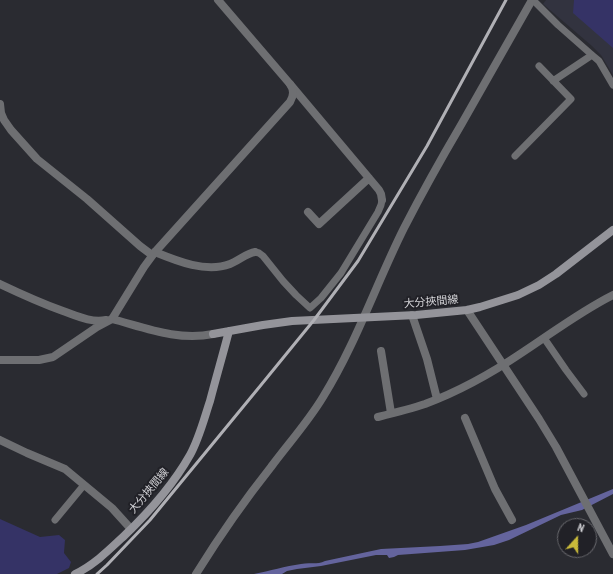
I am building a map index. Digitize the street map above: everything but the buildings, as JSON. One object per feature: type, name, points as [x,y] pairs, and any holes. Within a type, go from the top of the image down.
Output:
[{"type":"main road","name":"大分挾間線","points":[[214,334],[292,321],[412,315],[467,310],[489,305],[518,295],[539,285],[556,274],[613,230]]},
{"type":"main road","name":"大分挾間線","points":[[75,574],[96,561],[131,529],[162,496],[181,470],[199,434],[230,331]]},
{"type":"street","points":[[218,0],[379,190],[382,200]]},
{"type":"street","points":[[196,574],[238,510],[296,436],[338,373],[389,260],[423,192],[532,0]]},
{"type":"street","points":[[0,360],[39,360],[53,357],[97,327],[112,319],[153,253],[290,102],[293,97],[293,92],[290,84]]},
{"type":"street","points":[[0,104],[4,120],[37,159],[87,199],[140,246],[153,253],[186,263],[210,267],[218,267],[229,264],[240,260],[252,252],[255,252]]},
{"type":"street","points":[[308,212],[319,224],[369,178]]},
{"type":"street","points":[[0,284],[34,300],[83,318],[96,321],[112,319],[176,336],[214,334]]},
{"type":"street","points":[[378,417],[437,399],[475,381],[503,365],[590,308],[613,295]]},
{"type":"street","points":[[467,310],[556,447],[613,554]]},
{"type":"street","points":[[412,315],[427,359],[437,399]]},
{"type":"street","points":[[381,351],[392,413]]},
{"type":"street","points":[[465,418],[491,479],[512,520]]},
{"type":"street","points":[[0,440],[65,469],[112,508],[131,529]]},
{"type":"lane","points":[[532,0],[599,62],[613,84]]},
{"type":"lane","points":[[553,81],[592,55]]},
{"type":"lane","points":[[515,156],[571,99],[539,66]]},
{"type":"lane","points":[[255,252],[264,256],[288,286],[310,308],[321,298],[341,273],[378,212],[382,200]]},
{"type":"lane","points":[[544,338],[584,394]]},
{"type":"lane","points":[[55,520],[84,485]]},
{"type":"shaded area","points":[[546,0],[613,0],[613,75],[601,55],[543,4]]},
{"type":"shaded area","points":[[574,0],[613,0],[613,48],[573,13]]},
{"type":"shaded area","points":[[0,519],[40,537],[59,535],[65,540],[64,553],[71,562],[69,568],[57,574],[0,574]]},
{"type":"water","points":[[613,489],[613,494],[582,510],[561,515],[509,540],[494,545],[465,550],[398,555],[389,558],[387,555],[376,555],[287,571],[282,574],[254,574],[304,563],[319,563],[381,549],[468,544],[478,542],[526,525]]},
{"type":"railway","points":[[97,574],[150,520],[314,320],[358,261],[427,146],[506,0]]}]
